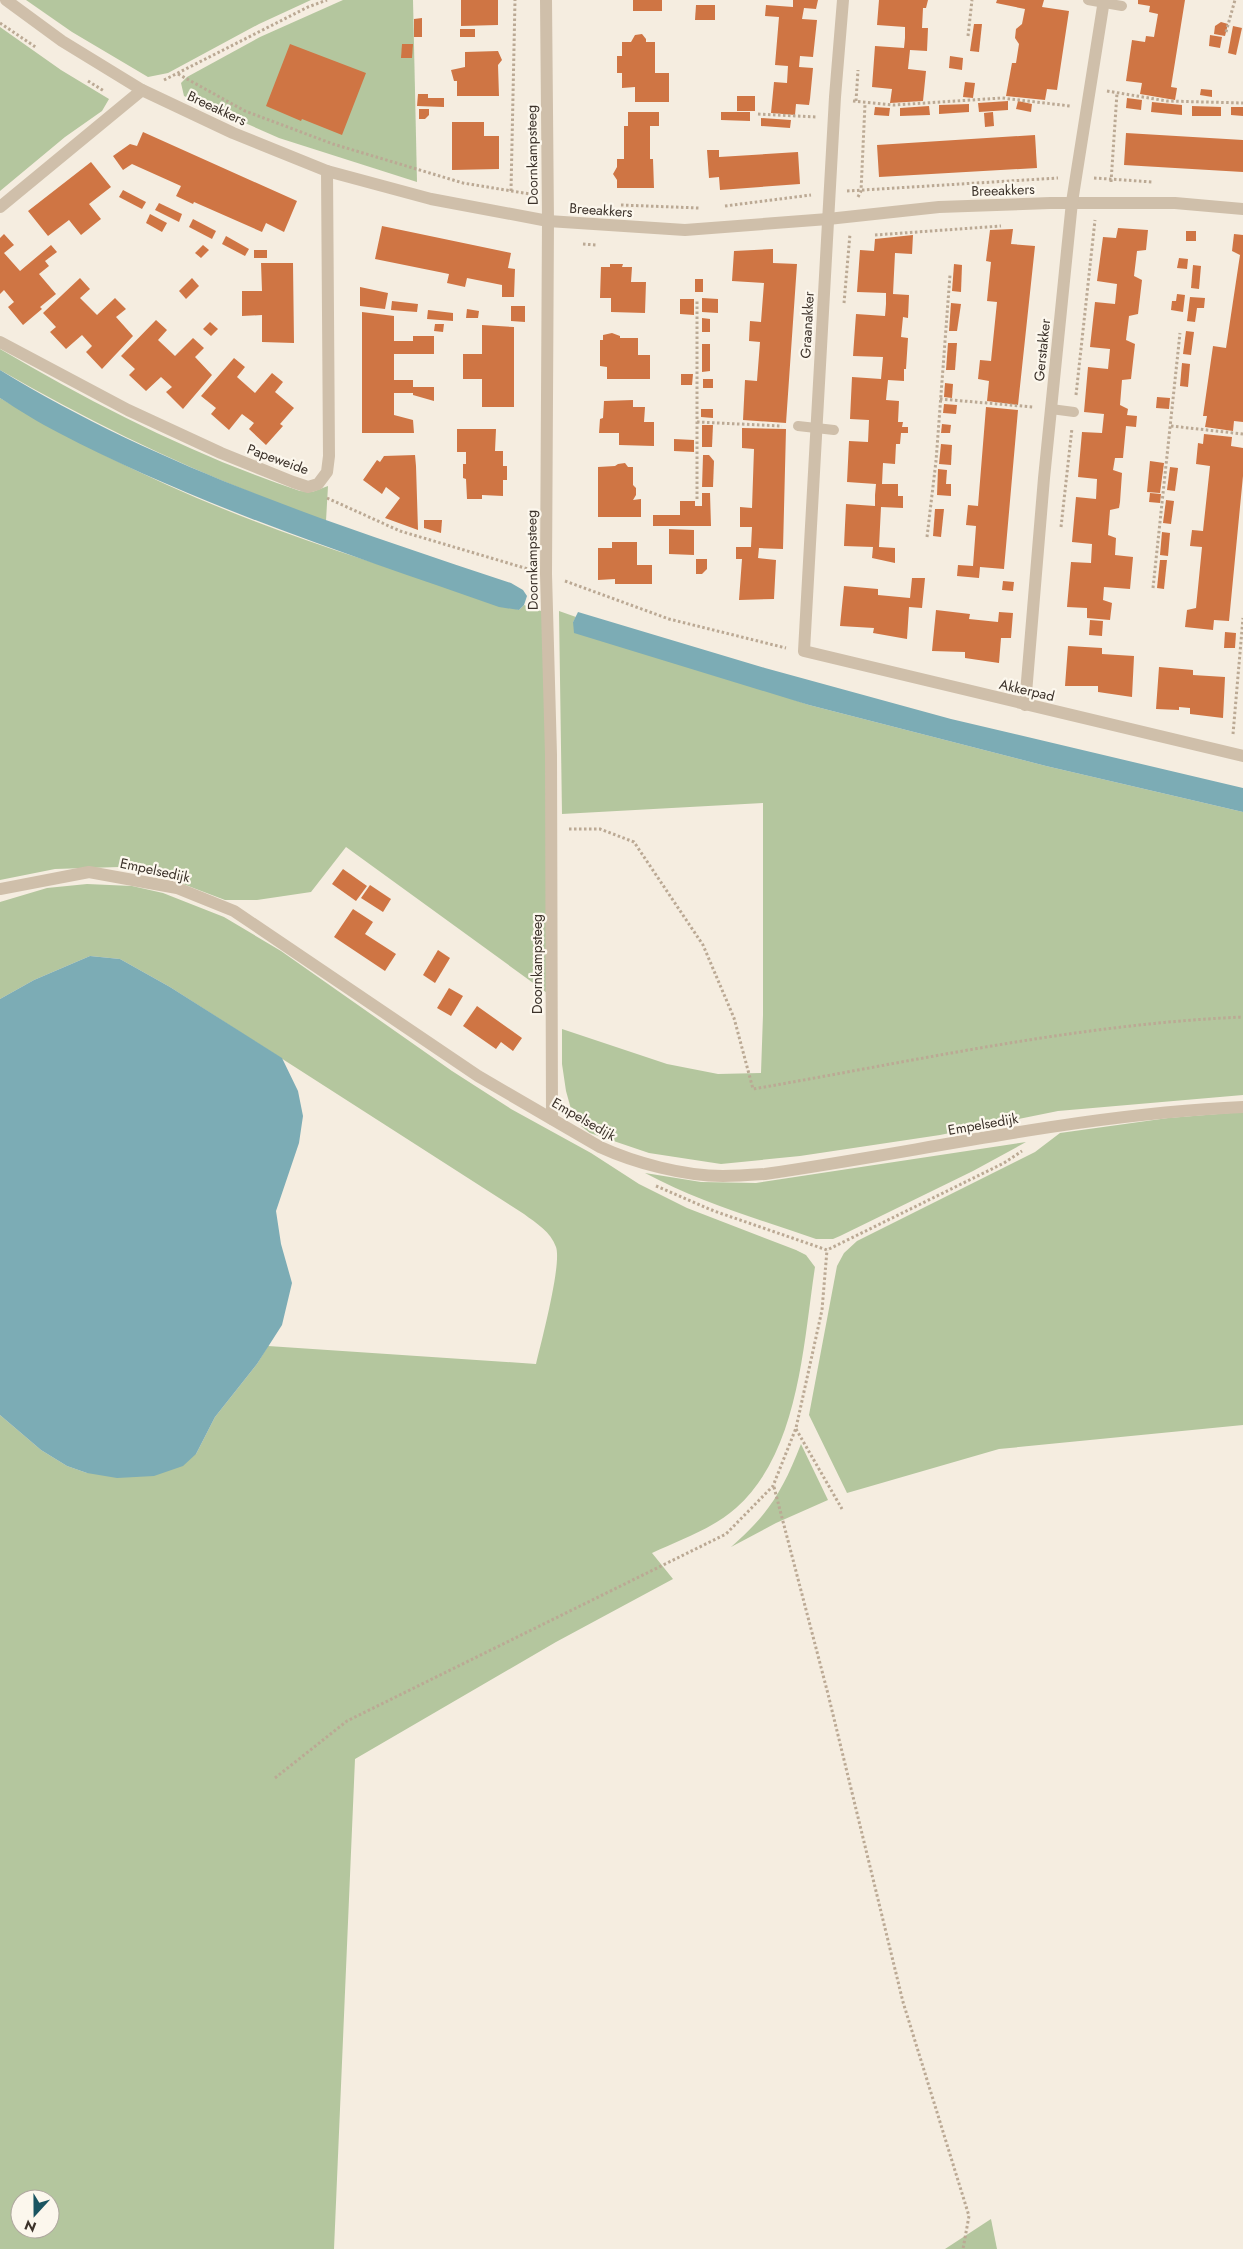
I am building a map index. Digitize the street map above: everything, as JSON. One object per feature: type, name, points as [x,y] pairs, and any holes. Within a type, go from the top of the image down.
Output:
[{"type":"street","name":"Breeakkers","points":[[6,0],[62,41],[142,90],[233,133],[326,171],[431,199],[548,221],[686,230],[939,208],[1072,202],[1175,203],[1243,209]]},
{"type":"street","name":"Doornkampsteeg","points":[[546,0],[548,198],[546,574],[549,624],[552,1119]]},
{"type":"street","name":"Graanakker","points":[[804,651],[835,97],[843,0]]},
{"type":"street","name":"Gerstakker","points":[[1025,706],[1051,409],[1072,202],[1088,88],[1104,1]]},
{"type":"street","points":[[0,207],[142,90]]},
{"type":"street","name":"Papeweide","points":[[0,342],[128,410],[220,453],[308,487],[318,484],[327,472],[326,171]]},
{"type":"street","name":"Akkerpad","points":[[804,651],[1237,756]]},
{"type":"street","name":"Empelsedijk","points":[[0,889],[89,872],[177,888],[234,910],[478,1076],[600,1147],[620,1156],[674,1170],[721,1176],[765,1174],[1063,1126],[1194,1109],[1243,1107]]},
{"type":"lane","points":[[1088,0],[1104,1],[1122,6]]},
{"type":"lane","points":[[1051,409],[1074,412]]},
{"type":"lane","points":[[798,426],[834,430]]},
{"type":"path","points":[[142,90],[178,74],[308,7],[327,0]]},
{"type":"path","points":[[511,191],[515,0]]},
{"type":"path","points":[[968,36],[972,0]]},
{"type":"path","points":[[1226,32],[1235,0]]},
{"type":"path","points":[[0,23],[42,52]]},
{"type":"path","points":[[178,74],[245,111],[333,144],[463,183],[548,198]]},
{"type":"path","points":[[82,78],[125,103]]},
{"type":"path","points":[[1088,88],[1167,101],[1243,103]]},
{"type":"path","points":[[835,97],[865,104],[894,106],[1002,98],[1085,108]]},
{"type":"path","points":[[844,304],[850,217],[861,191],[865,104]]},
{"type":"path","points":[[758,114],[834,118]]},
{"type":"path","points":[[1070,220],[1105,220]]},
{"type":"path","points":[[868,235],[1002,225]]},
{"type":"path","points":[[827,238],[859,236]]},
{"type":"path","points":[[582,244],[600,245]]},
{"type":"path","points":[[928,537],[936,461],[950,275]]},
{"type":"path","points":[[697,299],[697,499]]},
{"type":"path","points":[[1152,588],[1180,333]]},
{"type":"path","points":[[940,399],[1051,409]]},
{"type":"path","points":[[697,422],[798,426]]},
{"type":"path","points":[[1171,426],[1243,434]]},
{"type":"path","points":[[293,482],[400,531],[546,574]]},
{"type":"path","points":[[580,587],[669,619],[804,651]]},
{"type":"path","points":[[1237,756],[1243,618]]},
{"type":"path","points":[[551,829],[600,829],[634,842],[703,945],[734,1018],[752,1088],[1000,1044],[1182,1020],[1243,1017]]},
{"type":"path","points":[[655,1186],[714,1211],[827,1250],[1004,1163],[1026,1149]]},
{"type":"path","points":[[275,1778],[347,1721],[726,1534],[774,1486],[796,1428],[822,1310],[827,1250]]},
{"type":"path","points":[[796,1428],[842,1509]]},
{"type":"path","points":[[774,1486],[828,1694],[903,2002],[969,2216],[963,2249]]},
{"type":"green space","points":[[26,0],[311,0],[259,24],[168,73],[148,77],[72,32]]},
{"type":"green space","points":[[343,0],[413,0],[417,182],[279,138],[184,96],[181,83],[187,77],[260,37]]},
{"type":"green space","points":[[0,27],[61,70],[109,99],[102,111],[65,137],[0,191]]},
{"type":"green space","points":[[0,349],[72,390],[146,428],[222,462],[300,491],[312,492],[328,486],[326,521],[242,489],[160,453],[39,392],[0,370]]},
{"type":"green space","points":[[0,398],[67,436],[206,502],[338,551],[519,610],[524,605],[544,612],[549,889],[547,993],[346,847],[311,892],[257,900],[225,900],[154,873],[119,867],[55,869],[0,880]]},
{"type":"green space","points":[[559,611],[576,617],[573,622],[809,705],[1046,766],[1243,812],[1243,1095],[1058,1111],[940,1135],[800,1156],[721,1164],[649,1153],[590,1133],[581,1126],[571,1109],[566,1091],[562,1064],[562,1029],[667,1064],[718,1074],[761,1073],[763,1015],[763,803],[562,814]]},
{"type":"green space","points":[[87,884],[132,886],[163,893],[224,917],[281,951],[452,1071],[511,1109],[591,1153],[639,1184],[687,1208],[796,1250],[806,1255],[815,1267],[795,1396],[786,1428],[773,1458],[757,1485],[736,1508],[696,1534],[652,1553],[673,1579],[556,1642],[355,1759],[334,2249],[0,2249],[0,1415],[41,1450],[67,1466],[87,1473],[196,1454],[215,1417],[257,1364],[268,1346],[536,1364],[554,1286],[556,1247],[547,1232],[524,1214],[170,987],[120,959],[90,956],[34,980],[0,999],[0,902],[47,888]]},
{"type":"green space","points":[[1243,1112],[1243,1425],[999,1449],[847,1493],[809,1415],[837,1266],[844,1253],[857,1241],[1035,1152],[1060,1133],[1168,1118]]},
{"type":"green space","points":[[1026,1142],[973,1171],[833,1239],[816,1239],[751,1217],[686,1193],[645,1173],[701,1182],[756,1183]]},
{"type":"green space","points":[[801,1444],[828,1500],[776,1523],[731,1547],[755,1523],[774,1500],[788,1475]]},
{"type":"green space","points":[[991,2219],[997,2249],[945,2249]]},
{"type":"water","points":[[0,370],[60,405],[185,465],[314,516],[511,583],[523,590],[527,596],[524,605],[519,610],[499,607],[276,528],[166,484],[59,433],[0,398]]},
{"type":"water","points":[[578,612],[765,668],[951,719],[1243,788],[1243,812],[1046,766],[809,705],[574,633],[573,622]]},
{"type":"water","points":[[90,956],[120,959],[170,987],[282,1058],[298,1091],[303,1116],[299,1143],[276,1211],[281,1244],[292,1283],[282,1325],[257,1364],[215,1417],[196,1454],[183,1466],[154,1476],[117,1478],[87,1473],[67,1466],[41,1450],[0,1415],[0,999],[34,980]]},
{"type":"building","points":[[461,0],[498,0],[498,25],[461,26]]},
{"type":"building","points":[[633,0],[662,0],[662,11],[633,11]]},
{"type":"building","points":[[793,0],[818,0],[816,9],[804,8],[802,19],[817,20],[813,57],[800,56],[799,67],[813,68],[809,105],[796,104],[795,115],[771,113],[774,82],[787,83],[788,66],[775,65],[779,17],[765,16],[766,5],[793,7]]},
{"type":"building","points":[[879,0],[928,0],[926,8],[923,8],[922,28],[928,28],[927,51],[910,50],[908,69],[926,71],[923,101],[890,103],[892,89],[872,87],[875,46],[904,48],[905,38],[905,27],[877,25]]},
{"type":"building","points":[[997,0],[1044,0],[1042,7],[1069,11],[1057,90],[1047,89],[1045,100],[1006,96],[1012,63],[1016,63],[1019,44],[1015,38],[1016,29],[1022,24],[1025,9],[996,3]]},
{"type":"building","points":[[1138,0],[1185,0],[1171,87],[1177,88],[1175,100],[1140,94],[1142,83],[1126,81],[1132,40],[1145,42],[1146,36],[1154,37],[1158,14],[1149,12],[1150,6],[1138,4]]},
{"type":"building","points":[[696,5],[715,5],[715,20],[695,20]]},
{"type":"building","points":[[422,18],[422,37],[414,37],[414,19]]},
{"type":"building","points":[[1221,22],[1228,24],[1225,36],[1214,34],[1215,26]]},
{"type":"building","points":[[974,24],[982,24],[979,52],[970,51]]},
{"type":"building","points":[[1233,26],[1242,28],[1236,55],[1228,53]]},
{"type":"building","points":[[460,29],[475,29],[475,37],[460,37]]},
{"type":"building","points":[[642,34],[646,42],[655,42],[655,73],[669,73],[669,102],[635,102],[635,87],[622,88],[622,73],[617,73],[617,56],[622,56],[622,42],[631,42],[635,35]]},
{"type":"building","points":[[1210,35],[1222,37],[1220,48],[1209,46]]},
{"type":"building","points":[[290,44],[366,73],[342,135],[302,119],[301,121],[266,106]]},
{"type":"building","points":[[402,44],[413,44],[412,58],[401,58]]},
{"type":"building","points":[[498,51],[502,60],[498,65],[499,96],[457,96],[457,81],[454,81],[451,70],[465,67],[465,52]]},
{"type":"building","points":[[950,56],[963,58],[962,70],[949,68]]},
{"type":"building","points":[[965,82],[975,83],[973,98],[963,97]]},
{"type":"building","points":[[1201,89],[1212,90],[1212,97],[1200,95]]},
{"type":"building","points":[[418,94],[428,94],[428,98],[444,98],[444,107],[417,106]]},
{"type":"building","points":[[737,96],[755,96],[755,111],[737,111]]},
{"type":"building","points":[[1127,98],[1142,100],[1141,110],[1126,108]]},
{"type":"building","points":[[1008,101],[1008,110],[979,112],[978,103]]},
{"type":"building","points":[[1018,101],[1032,104],[1031,112],[1016,109]]},
{"type":"building","points":[[1152,102],[1182,105],[1182,115],[1151,112]]},
{"type":"building","points":[[969,104],[969,112],[939,114],[939,105]]},
{"type":"building","points":[[929,106],[930,115],[900,116],[900,108]]},
{"type":"building","points":[[1192,106],[1221,107],[1221,116],[1192,116]]},
{"type":"building","points":[[875,107],[890,108],[889,116],[874,115]]},
{"type":"building","points":[[1231,107],[1243,107],[1243,116],[1231,115]]},
{"type":"building","points":[[419,109],[429,109],[429,115],[425,119],[419,119]]},
{"type":"building","points":[[628,112],[659,112],[659,126],[650,126],[650,159],[653,159],[654,188],[617,188],[617,180],[613,174],[617,167],[617,159],[624,159],[624,126],[628,126]]},
{"type":"building","points":[[721,112],[750,112],[750,121],[721,120]]},
{"type":"building","points":[[993,112],[994,126],[985,127],[984,113]]},
{"type":"building","points":[[761,118],[791,120],[790,128],[761,126]]},
{"type":"building","points":[[452,122],[484,122],[484,136],[499,136],[499,169],[452,170]]},
{"type":"building","points":[[143,132],[297,201],[284,232],[266,223],[262,232],[194,202],[193,204],[176,196],[181,186],[132,164],[123,170],[113,156],[130,144],[137,146]]},
{"type":"building","points":[[1126,133],[1243,140],[1243,172],[1124,165]]},
{"type":"building","points":[[1035,135],[1037,168],[879,177],[877,145]]},
{"type":"building","points":[[707,150],[719,150],[719,157],[798,152],[800,184],[720,190],[719,177],[709,178]]},
{"type":"building","points":[[91,162],[111,187],[89,204],[101,219],[81,235],[69,220],[48,236],[28,211]]},
{"type":"building","points":[[123,190],[146,202],[142,209],[119,197]]},
{"type":"building","points":[[159,203],[182,214],[179,222],[155,210]]},
{"type":"building","points":[[150,214],[167,223],[162,232],[146,223]]},
{"type":"building","points":[[193,219],[216,231],[212,239],[189,227]]},
{"type":"building","points":[[382,226],[511,253],[508,268],[515,269],[514,297],[502,297],[502,285],[467,278],[465,287],[447,283],[449,274],[375,259]]},
{"type":"building","points":[[1118,228],[1148,230],[1146,250],[1137,251],[1134,276],[1142,280],[1138,314],[1129,316],[1126,340],[1135,344],[1131,379],[1122,380],[1120,405],[1128,409],[1127,415],[1137,416],[1136,427],[1126,426],[1123,458],[1115,458],[1113,470],[1122,473],[1120,502],[1119,508],[1110,510],[1108,535],[1116,538],[1115,555],[1133,557],[1130,589],[1104,587],[1103,600],[1112,603],[1110,620],[1087,618],[1087,608],[1067,607],[1071,562],[1091,563],[1092,544],[1072,542],[1076,497],[1096,499],[1097,479],[1078,477],[1082,432],[1102,433],[1104,414],[1084,412],[1088,367],[1108,369],[1110,349],[1090,347],[1095,302],[1115,304],[1117,284],[1097,281],[1103,237],[1116,238]]},
{"type":"building","points":[[1013,229],[1011,244],[1035,246],[1018,405],[987,401],[989,381],[978,379],[980,360],[991,361],[997,302],[987,301],[991,262],[986,261],[990,230]]},
{"type":"building","points":[[1186,231],[1196,231],[1196,241],[1186,241]]},
{"type":"building","points":[[4,234],[14,245],[4,253],[20,271],[51,245],[57,252],[45,261],[49,266],[39,274],[56,294],[23,325],[8,307],[14,302],[4,290],[0,294],[0,238]]},
{"type":"building","points":[[1234,234],[1243,235],[1243,422],[1234,421],[1233,431],[1205,427],[1207,416],[1203,416],[1213,346],[1226,348],[1240,255],[1232,251]]},
{"type":"building","points":[[913,235],[912,254],[895,253],[893,294],[909,295],[908,318],[903,317],[901,337],[908,338],[904,381],[888,380],[886,400],[899,401],[898,422],[903,422],[902,427],[908,427],[908,433],[901,433],[900,444],[896,444],[895,464],[883,463],[882,484],[898,484],[898,496],[903,496],[903,508],[881,507],[879,547],[895,548],[895,563],[872,558],[873,547],[844,546],[846,504],[875,506],[876,484],[847,482],[849,441],[868,442],[869,420],[850,419],[852,377],[881,379],[883,357],[853,356],[856,314],[885,316],[886,304],[886,293],[857,292],[860,250],[874,251],[875,239]]},
{"type":"building","points":[[226,236],[249,249],[245,256],[222,244]]},
{"type":"building","points":[[203,245],[209,250],[201,258],[195,253]]},
{"type":"building","points":[[773,249],[773,263],[797,264],[786,423],[743,420],[745,380],[757,381],[760,342],[749,341],[750,321],[761,322],[764,283],[732,281],[734,251]]},
{"type":"building","points":[[254,250],[267,250],[267,258],[254,258]]},
{"type":"building","points":[[1179,258],[1188,259],[1187,269],[1177,268]]},
{"type":"building","points":[[261,263],[293,263],[294,343],[262,342],[262,315],[242,316],[242,291],[262,291]]},
{"type":"building","points":[[610,264],[623,264],[622,267],[632,267],[631,282],[646,282],[645,313],[611,312],[611,298],[600,298],[601,267],[610,267]]},
{"type":"building","points":[[954,264],[962,265],[961,292],[952,291]]},
{"type":"building","points":[[1193,265],[1201,266],[1199,289],[1191,288]]},
{"type":"building","points":[[80,278],[90,289],[80,298],[97,315],[115,298],[126,309],[116,317],[133,336],[102,369],[86,352],[92,346],[82,335],[66,349],[50,332],[56,327],[43,313]]},
{"type":"building","points":[[192,278],[199,286],[186,299],[179,291]]},
{"type":"building","points":[[695,279],[703,279],[703,292],[695,292]]},
{"type":"building","points":[[360,287],[388,293],[385,309],[360,306]]},
{"type":"building","points":[[1177,294],[1185,295],[1183,312],[1171,310],[1172,301],[1176,301]]},
{"type":"building","points":[[1190,297],[1205,298],[1204,308],[1197,308],[1195,322],[1187,321]]},
{"type":"building","points":[[702,298],[718,299],[718,313],[702,312]]},
{"type":"building","points":[[680,299],[694,299],[694,315],[680,314]]},
{"type":"building","points":[[392,301],[418,304],[417,312],[391,310]]},
{"type":"building","points":[[951,303],[961,304],[957,331],[949,331]]},
{"type":"building","points":[[511,306],[525,306],[525,322],[511,321]]},
{"type":"building","points":[[467,309],[479,311],[478,318],[466,318]]},
{"type":"building","points":[[428,310],[453,313],[453,321],[427,319]]},
{"type":"building","points":[[362,312],[394,316],[394,341],[413,341],[413,336],[434,336],[434,354],[394,354],[394,380],[413,380],[413,387],[434,387],[434,401],[413,395],[413,393],[394,393],[394,415],[413,420],[414,433],[362,433]]},
{"type":"building","points":[[702,318],[710,319],[710,332],[702,332]]},
{"type":"building","points":[[156,320],[167,330],[158,340],[175,356],[193,338],[204,348],[195,357],[212,375],[183,409],[166,392],[172,387],[161,377],[146,391],[129,375],[135,369],[121,356]]},
{"type":"building","points":[[210,322],[218,329],[211,336],[203,329]]},
{"type":"building","points":[[435,324],[444,324],[443,332],[434,331]]},
{"type":"building","points":[[482,325],[514,327],[514,407],[482,407],[482,379],[463,379],[463,354],[482,354]]},
{"type":"building","points":[[1186,331],[1194,332],[1191,355],[1183,354]]},
{"type":"building","points":[[612,333],[620,336],[620,338],[638,338],[638,355],[650,355],[650,379],[607,379],[607,367],[600,366],[600,340],[603,340],[603,335]]},
{"type":"building","points":[[948,343],[957,343],[955,370],[946,370]]},
{"type":"building","points":[[702,344],[710,344],[710,371],[702,372]]},
{"type":"building","points":[[234,358],[245,367],[237,377],[255,393],[272,373],[283,382],[275,392],[294,408],[280,424],[283,426],[266,445],[249,429],[254,423],[242,414],[229,430],[211,414],[216,408],[201,396]]},
{"type":"building","points":[[1182,363],[1190,364],[1188,387],[1180,386]]},
{"type":"building","points":[[681,374],[693,374],[692,385],[681,385]]},
{"type":"building","points":[[703,379],[713,379],[713,388],[703,388]]},
{"type":"building","points":[[945,383],[953,384],[952,398],[944,397]]},
{"type":"building","points":[[1157,397],[1170,398],[1169,409],[1156,408]]},
{"type":"building","points":[[633,400],[633,407],[645,407],[644,422],[654,422],[654,446],[619,445],[619,433],[599,433],[600,419],[603,418],[604,401]]},
{"type":"building","points":[[944,404],[957,405],[956,414],[943,413]]},
{"type":"building","points":[[986,407],[1018,410],[1004,569],[980,567],[979,578],[957,576],[958,565],[973,566],[976,526],[966,525],[968,505],[978,506]]},
{"type":"building","points":[[701,409],[713,409],[713,418],[701,417]]},
{"type":"building","points":[[942,424],[951,425],[950,433],[941,433]]},
{"type":"building","points":[[702,425],[713,425],[712,447],[702,447]]},
{"type":"building","points":[[742,428],[786,429],[783,549],[759,548],[758,558],[776,560],[774,599],[739,600],[742,559],[736,559],[736,547],[751,547],[752,527],[740,527],[740,507],[752,508],[754,449],[742,448]]},
{"type":"building","points":[[457,429],[496,429],[495,451],[503,451],[503,466],[507,466],[507,480],[503,480],[503,496],[482,495],[482,499],[467,499],[466,479],[463,478],[463,464],[466,464],[466,452],[457,452]]},
{"type":"building","points":[[1204,434],[1232,437],[1231,446],[1243,448],[1243,476],[1229,621],[1214,620],[1213,630],[1185,627],[1187,610],[1196,608],[1202,547],[1190,546],[1192,530],[1203,531],[1210,466],[1196,464],[1198,443],[1203,444]]},
{"type":"building","points":[[674,439],[694,440],[694,452],[674,451]]},
{"type":"building","points":[[941,444],[952,445],[951,465],[939,464]]},
{"type":"building","points":[[415,455],[418,530],[385,518],[400,498],[386,487],[382,494],[363,480],[377,460],[380,462],[384,456]]},
{"type":"building","points":[[703,455],[709,455],[714,461],[713,487],[702,487]]},
{"type":"building","points":[[1150,461],[1164,463],[1160,493],[1147,492]]},
{"type":"building","points":[[625,463],[628,467],[633,467],[633,485],[636,488],[636,495],[633,500],[641,499],[641,517],[598,517],[598,467],[615,466]]},
{"type":"building","points":[[1170,467],[1178,468],[1175,491],[1167,490]]},
{"type":"building","points":[[938,469],[947,470],[946,484],[951,484],[951,496],[937,495]]},
{"type":"building","points":[[702,493],[710,493],[711,526],[653,526],[653,515],[680,515],[680,501],[695,501],[695,506],[702,506]]},
{"type":"building","points":[[1150,493],[1161,494],[1160,503],[1149,502]]},
{"type":"building","points":[[1166,500],[1174,501],[1171,524],[1163,523]]},
{"type":"building","points":[[935,509],[944,509],[941,537],[933,536]]},
{"type":"building","points":[[424,520],[442,520],[441,533],[424,528]]},
{"type":"building","points":[[669,529],[694,530],[694,555],[669,554]]},
{"type":"building","points":[[1162,532],[1170,533],[1168,556],[1160,555]]},
{"type":"building","points":[[612,542],[637,542],[637,565],[652,565],[652,584],[615,584],[615,579],[598,580],[598,548],[612,548]]},
{"type":"building","points":[[696,559],[707,559],[707,569],[702,574],[696,574]]},
{"type":"building","points":[[1160,560],[1167,560],[1164,589],[1157,588]]},
{"type":"building","points":[[912,578],[925,578],[922,608],[909,607],[907,639],[873,633],[874,628],[840,626],[844,586],[878,589],[878,595],[910,598]]},
{"type":"building","points":[[1003,581],[1014,582],[1013,591],[1002,590]]},
{"type":"building","points":[[936,610],[970,614],[969,619],[998,622],[999,612],[1013,613],[1011,638],[1001,638],[999,663],[965,658],[965,652],[932,651]]},
{"type":"building","points":[[1090,620],[1103,621],[1102,636],[1089,635]]},
{"type":"building","points":[[1225,632],[1236,633],[1235,648],[1224,648]]},
{"type":"building","points":[[1068,646],[1102,648],[1102,654],[1134,656],[1132,697],[1098,692],[1098,686],[1065,686]]},
{"type":"building","points":[[1159,667],[1193,670],[1193,675],[1225,677],[1223,718],[1190,714],[1190,708],[1179,707],[1179,710],[1156,709]]},
{"type":"building","points":[[343,869],[367,886],[356,901],[332,884]]},
{"type":"building","points":[[370,885],[391,899],[383,912],[361,898]]},
{"type":"building","points":[[353,909],[373,922],[365,934],[396,954],[385,971],[334,937]]},
{"type":"building","points":[[438,950],[450,958],[435,983],[423,975]]},
{"type":"building","points":[[449,988],[463,996],[451,1016],[437,1008]]},
{"type":"building","points":[[477,1006],[522,1038],[513,1051],[501,1042],[496,1049],[463,1026]]}]
